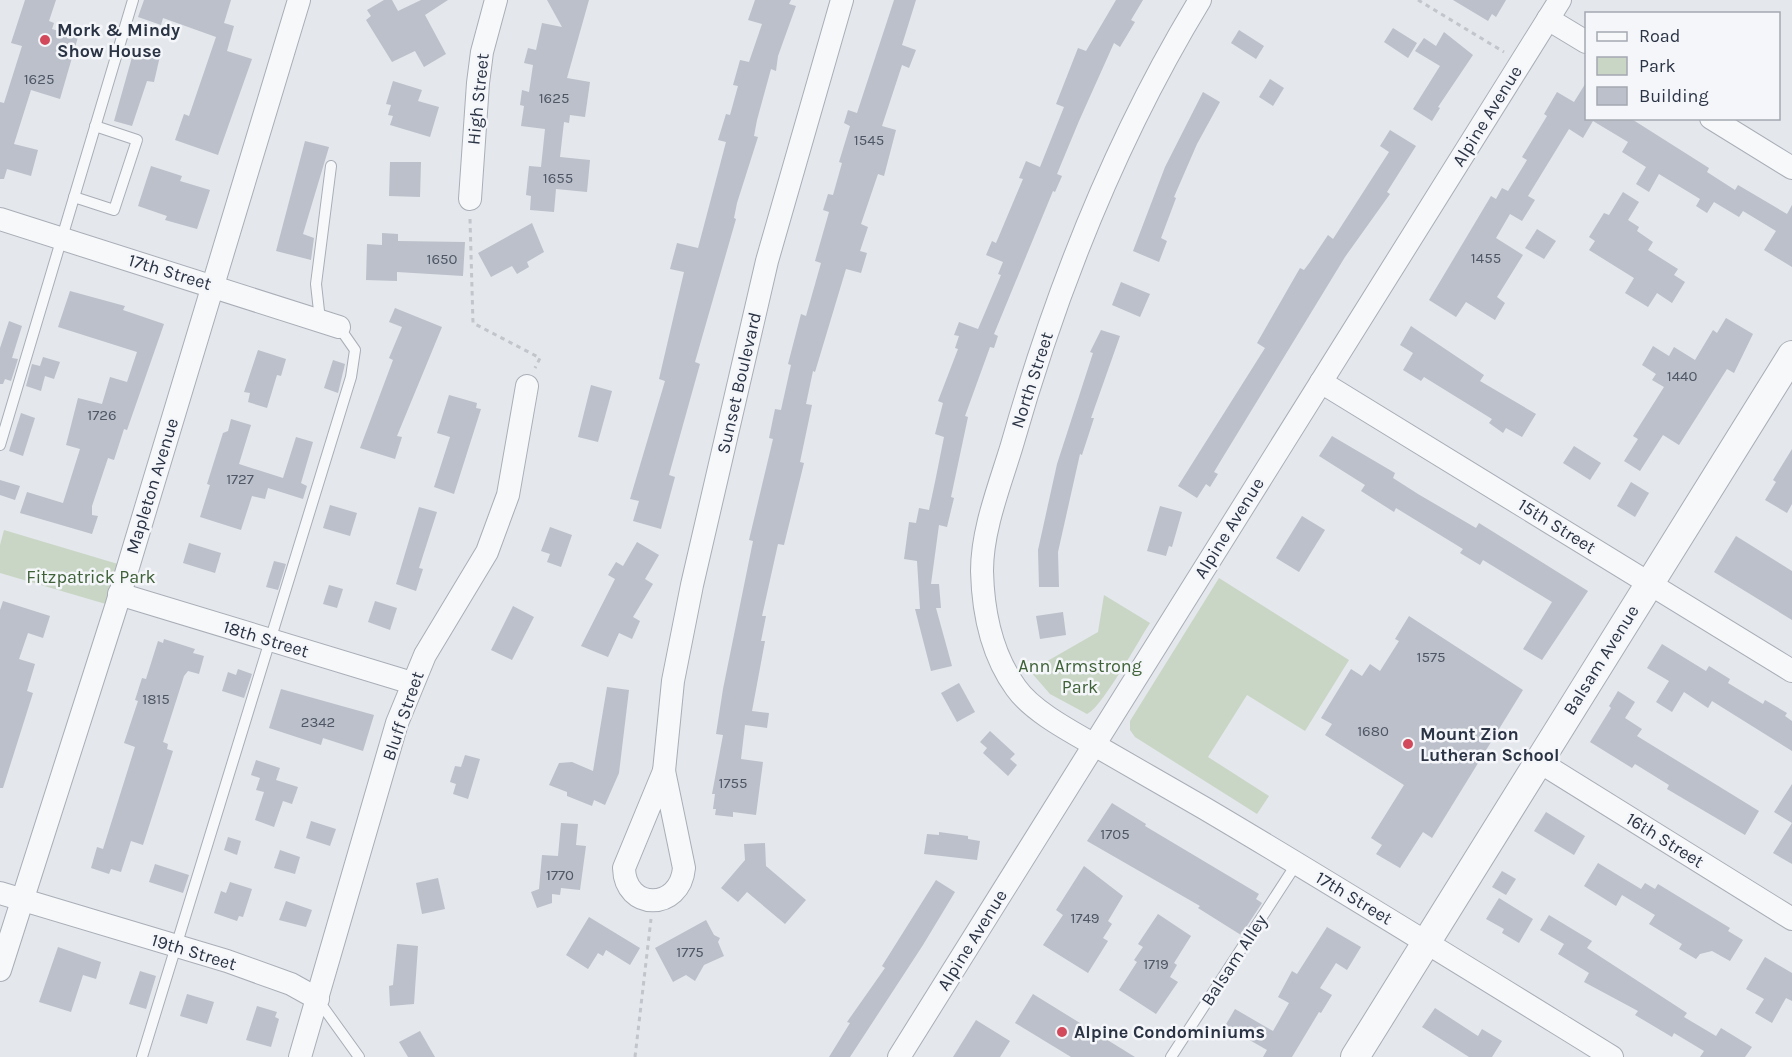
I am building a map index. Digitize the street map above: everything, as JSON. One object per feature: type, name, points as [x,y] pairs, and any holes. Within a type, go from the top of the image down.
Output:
[{"type":"street","name":"Mapleton Avenue","points":[[0,970],[11,896],[119,594],[299,0]]},
{"type":"street","name":"High Street","points":[[470,199],[477,83],[482,52],[496,0]]},
{"type":"street","name":"Sunset Boulevard","points":[[664,771],[684,868],[683,878],[671,895],[652,901],[634,894],[624,878],[624,868],[664,771],[673,681],[694,573],[767,261],[842,0]]},
{"type":"street","name":"North Street","points":[[1093,744],[1057,724],[1017,690],[996,652],[987,618],[982,569],[987,533],[1036,360],[1088,223],[1123,141],[1200,0]]},
{"type":"street","name":"Alpine Avenue","points":[[899,1057],[1554,9]]},
{"type":"street","points":[[1554,9],[1585,40]]},
{"type":"street","points":[[1714,120],[1792,168]]},
{"type":"street","name":"17th Street","points":[[0,219],[329,324]]},
{"type":"street","name":"Balsam Avenue","points":[[1354,1057],[1792,354]]},
{"type":"street","name":"15th Street","points":[[1321,382],[1792,671]]},
{"type":"street","name":"Bluff Street","points":[[300,1057],[397,723],[425,655],[487,552],[508,495],[527,386]]},
{"type":"street","name":"18th Street","points":[[119,594],[412,683]]},
{"type":"street","name":"17th Street","points":[[1093,744],[1297,863],[1612,1057]]},
{"type":"street","name":"16th Street","points":[[1538,761],[1792,919]]},
{"type":"street","name":"19th Street","points":[[11,896],[177,946],[291,984],[318,999]]},
{"type":"lane","points":[[0,445],[133,0]]},
{"type":"lane","points":[[74,196],[114,210],[137,140],[95,126]]},
{"type":"lane","points":[[142,1057],[351,377],[355,350],[329,324],[316,284],[331,166]]},
{"type":"lane","name":"Balsam Alley","points":[[1171,1057],[1297,863]]},
{"type":"lane","name":"19th Street","points":[[318,999],[358,1057]]},
{"type":"path","points":[[1418,0],[1521,63]]},
{"type":"path","points":[[470,199],[473,323],[540,358],[527,386]]},
{"type":"path","points":[[635,1057],[652,901]]},
{"type":"green space","name":"Fitzpatrick Park","points":[[4,530],[128,567],[116,607],[0,573],[0,545]]},
{"type":"green space","points":[[1219,578],[1349,660],[1305,731],[1247,695],[1208,757],[1269,796],[1257,814],[1135,737],[1130,730],[1130,721]]},
{"type":"green space","name":"Ann Armstrong Park","points":[[1104,595],[1150,623],[1101,700],[1087,714],[1050,694],[1030,671],[1098,632]]},
{"type":"building","points":[[25,0],[56,0],[49,21],[54,23],[52,29],[78,37],[60,99],[31,90],[14,144],[38,150],[31,176],[7,169],[4,179],[0,179],[0,102],[4,103],[22,46],[11,43]]},
{"type":"building","points":[[144,0],[231,0],[224,23],[234,26],[227,51],[252,59],[218,155],[175,140],[184,114],[189,116],[216,37],[163,18],[161,25],[138,17]]},
{"type":"building","points":[[384,0],[392,0],[398,11],[421,0],[448,0],[425,15],[446,54],[424,67],[415,51],[392,62],[366,20],[371,16],[367,10]]},
{"type":"building","points":[[547,0],[589,0],[567,78],[590,82],[585,117],[570,115],[569,123],[564,122],[560,157],[590,160],[587,192],[556,189],[554,212],[530,210],[531,196],[526,195],[529,166],[541,167],[545,129],[521,126],[524,106],[520,105],[522,90],[529,92],[533,65],[524,63],[528,48],[536,50],[542,23],[562,27]]},
{"type":"building","points":[[755,0],[791,0],[789,4],[796,6],[778,56],[776,71],[771,69],[757,120],[754,136],[758,137],[737,203],[734,218],[736,219],[695,362],[700,364],[669,475],[675,477],[661,529],[633,521],[639,501],[630,499],[665,381],[659,379],[684,272],[670,269],[677,243],[698,248],[726,142],[718,140],[726,114],[730,115],[738,86],[733,85],[740,60],[749,62],[762,24],[748,20]]},
{"type":"building","points":[[894,0],[916,0],[902,45],[916,50],[909,68],[902,65],[882,126],[896,130],[884,176],[878,174],[861,224],[868,227],[860,251],[867,253],[861,273],[846,269],[815,372],[813,371],[806,404],[812,405],[800,462],[804,463],[784,545],[778,544],[762,616],[766,616],[761,641],[765,641],[752,711],[769,713],[767,728],[745,725],[741,759],[763,762],[756,815],[733,812],[733,817],[715,815],[716,809],[713,809],[715,794],[712,794],[723,735],[716,734],[753,541],[749,540],[773,439],[769,438],[775,409],[781,410],[791,365],[788,364],[801,314],[806,316],[821,263],[815,261],[829,212],[823,210],[828,194],[833,195],[842,163],[839,162],[850,126],[844,123],[848,110],[857,113]]},
{"type":"building","points":[[1116,0],[1143,0],[1131,20],[1135,22],[1120,47],[1114,43],[1079,121],[1057,174],[1062,176],[1055,192],[1053,191],[994,334],[998,336],[994,348],[990,347],[965,416],[968,417],[951,497],[954,498],[947,527],[939,525],[931,584],[939,584],[941,608],[936,608],[952,666],[931,671],[915,609],[920,609],[917,561],[904,559],[909,522],[916,523],[919,508],[929,510],[944,437],[935,434],[943,403],[938,401],[958,349],[955,348],[959,336],[954,335],[959,322],[978,329],[1001,275],[998,274],[1003,262],[986,255],[992,241],[996,243],[1023,179],[1019,178],[1026,161],[1040,167],[1064,107],[1056,104],[1078,48],[1086,51]]},
{"type":"building","points":[[1453,0],[1506,0],[1496,17],[1492,14],[1488,21]]},
{"type":"building","points":[[1393,28],[1417,43],[1408,58],[1384,42]]},
{"type":"building","points":[[1239,30],[1264,46],[1256,59],[1231,43]]},
{"type":"building","points":[[1444,32],[1473,55],[1438,107],[1440,108],[1432,121],[1413,109],[1440,66],[1415,51],[1424,38],[1436,46]]},
{"type":"building","points":[[134,50],[160,56],[154,82],[147,81],[132,126],[114,121]]},
{"type":"building","points":[[1270,79],[1284,88],[1273,106],[1259,97]]},
{"type":"building","points":[[393,81],[422,90],[418,101],[439,107],[430,137],[390,125],[393,116],[388,115],[391,105],[386,104]]},
{"type":"building","points":[[1585,84],[1585,120],[1633,120],[1709,168],[1707,172],[1735,190],[1738,185],[1787,214],[1792,205],[1792,267],[1764,250],[1776,231],[1743,211],[1739,217],[1714,202],[1707,213],[1696,206],[1700,199],[1659,174],[1649,192],[1636,184],[1646,167],[1622,152],[1628,142],[1593,121],[1583,138],[1569,129],[1528,196],[1535,200],[1522,221],[1510,214],[1496,238],[1523,255],[1497,297],[1505,303],[1495,320],[1466,302],[1456,317],[1429,300],[1491,196],[1496,199],[1502,188],[1508,191],[1527,160],[1522,157],[1547,116],[1544,114],[1557,92],[1574,102]]},
{"type":"building","points":[[1203,92],[1220,102],[1197,144],[1174,197],[1176,198],[1161,238],[1167,241],[1159,262],[1133,251],[1165,167]]},
{"type":"building","points":[[1390,130],[1416,146],[1387,192],[1390,194],[1345,257],[1220,462],[1214,472],[1218,474],[1210,487],[1206,484],[1197,498],[1178,486],[1265,348],[1257,343],[1300,268],[1304,270],[1328,235],[1333,239],[1389,152],[1380,146]]},
{"type":"building","points":[[305,141],[329,147],[303,234],[314,238],[311,260],[276,251]]},
{"type":"building","points":[[390,162],[421,162],[420,197],[389,196]]},
{"type":"building","points":[[151,166],[182,176],[180,181],[210,190],[197,229],[165,220],[167,216],[138,206]]},
{"type":"building","points":[[1623,192],[1639,202],[1628,220],[1639,227],[1637,231],[1653,242],[1648,250],[1678,269],[1674,275],[1685,282],[1672,303],[1657,293],[1648,307],[1625,293],[1634,278],[1589,250],[1595,241],[1589,237],[1604,213],[1609,215]]},
{"type":"building","points":[[532,223],[544,252],[527,262],[529,267],[517,274],[512,266],[491,277],[478,253]]},
{"type":"building","points":[[1537,229],[1556,241],[1544,259],[1525,248]]},
{"type":"building","points":[[382,233],[398,234],[398,241],[465,242],[463,276],[397,272],[397,281],[366,280],[367,244],[382,245]]},
{"type":"building","points":[[1121,282],[1150,294],[1140,317],[1112,305]]},
{"type":"building","points":[[70,291],[125,306],[123,310],[164,324],[127,430],[124,429],[114,460],[108,458],[92,506],[92,515],[98,516],[92,534],[20,513],[27,492],[63,503],[80,449],[66,445],[78,398],[102,404],[110,377],[127,382],[137,352],[58,327]]},
{"type":"building","points":[[395,308],[442,327],[397,436],[402,437],[395,459],[360,448],[393,360],[389,358],[402,327],[389,322]]},
{"type":"building","points":[[1726,318],[1753,334],[1734,373],[1727,369],[1679,445],[1663,435],[1640,471],[1624,461],[1638,439],[1633,436],[1664,387],[1652,380],[1656,374],[1642,365],[1653,346],[1669,356],[1674,347],[1695,360],[1713,330],[1717,333]]},
{"type":"building","points":[[9,321],[22,326],[12,358],[18,359],[11,381],[5,379],[3,384],[0,384],[0,348]]},
{"type":"building","points":[[1411,326],[1484,375],[1480,381],[1536,414],[1522,437],[1506,428],[1503,433],[1489,423],[1492,419],[1424,377],[1421,381],[1403,370],[1413,353],[1400,345]]},
{"type":"building","points":[[1101,330],[1120,336],[1091,418],[1094,418],[1082,455],[1080,454],[1058,552],[1059,587],[1039,587],[1038,550],[1057,464],[1093,353],[1090,352]]},
{"type":"building","points":[[258,350],[286,359],[281,376],[277,375],[267,408],[248,402],[250,393],[244,392]]},
{"type":"building","points":[[43,357],[60,362],[54,379],[45,376],[41,391],[26,386],[32,364],[40,366]]},
{"type":"building","points":[[333,360],[345,364],[338,393],[324,388]]},
{"type":"building","points":[[591,385],[612,391],[598,442],[578,437]]},
{"type":"building","points":[[449,395],[477,403],[476,408],[481,409],[454,494],[434,487],[450,437],[437,433]]},
{"type":"building","points":[[21,413],[35,418],[23,456],[9,451]]},
{"type":"building","points":[[231,419],[251,425],[239,464],[283,478],[296,437],[313,442],[301,483],[307,486],[303,499],[268,488],[265,499],[252,496],[241,530],[200,517],[210,485],[207,484],[223,433],[228,431]]},
{"type":"building","points":[[1332,436],[1395,473],[1393,478],[1418,494],[1476,528],[1479,523],[1588,591],[1542,660],[1523,649],[1552,602],[1483,560],[1480,565],[1460,553],[1463,549],[1396,508],[1394,512],[1361,491],[1365,485],[1319,456]]},
{"type":"building","points":[[1574,446],[1601,463],[1590,480],[1563,463]]},
{"type":"building","points":[[1792,449],[1792,504],[1787,513],[1765,500],[1776,482],[1773,480]]},
{"type":"building","points":[[0,480],[20,486],[15,500],[0,495]]},
{"type":"building","points":[[1631,482],[1649,493],[1635,517],[1617,506]]},
{"type":"building","points":[[330,505],[357,513],[350,536],[323,528]]},
{"type":"building","points":[[1160,506],[1182,512],[1172,547],[1169,546],[1166,556],[1147,551]]},
{"type":"building","points":[[419,507],[437,512],[419,568],[423,569],[416,591],[396,584]]},
{"type":"building","points":[[1302,516],[1325,530],[1299,572],[1276,558]]},
{"type":"building","points":[[550,527],[572,535],[561,567],[547,562],[550,554],[541,551]]},
{"type":"building","points":[[1736,536],[1792,571],[1792,620],[1714,572]]},
{"type":"building","points":[[637,542],[659,555],[645,579],[653,584],[633,617],[640,621],[632,639],[619,633],[608,657],[581,646],[615,579],[608,575],[616,562],[623,566]]},
{"type":"building","points":[[189,543],[221,553],[215,573],[183,563]]},
{"type":"building","points":[[274,561],[286,564],[278,590],[266,587]]},
{"type":"building","points":[[329,585],[343,589],[337,608],[323,604]]},
{"type":"building","points":[[3,601],[50,616],[43,638],[28,633],[19,659],[35,664],[27,691],[33,693],[3,788],[0,788],[0,610]]},
{"type":"building","points":[[375,601],[397,608],[390,630],[368,622]]},
{"type":"building","points":[[513,606],[534,617],[512,660],[491,650]]},
{"type":"building","points":[[1063,612],[1066,635],[1040,639],[1036,616]]},
{"type":"building","name":"Mount Zion Lutheran School","points":[[1409,616],[1523,690],[1432,838],[1423,832],[1400,868],[1376,854],[1382,845],[1371,838],[1404,785],[1325,735],[1332,724],[1321,718],[1351,669],[1362,676],[1370,664],[1380,671],[1399,641],[1395,639]]},
{"type":"building","points":[[164,639],[195,649],[193,653],[204,656],[199,674],[188,671],[184,676],[163,742],[168,744],[167,749],[173,751],[143,845],[131,841],[121,872],[111,869],[109,874],[91,868],[97,847],[103,849],[135,747],[124,743],[138,701],[135,700],[142,678],[146,679],[158,641],[163,643]]},
{"type":"building","points":[[1662,644],[1706,671],[1709,666],[1730,679],[1728,683],[1763,704],[1765,700],[1787,713],[1785,716],[1792,721],[1792,751],[1712,701],[1708,708],[1684,692],[1672,712],[1656,702],[1669,681],[1647,668]]},
{"type":"building","points":[[238,669],[252,674],[244,698],[222,691],[228,672],[236,675]]},
{"type":"building","points":[[959,683],[975,712],[957,722],[941,693]]},
{"type":"building","points":[[607,687],[629,690],[619,773],[605,805],[594,800],[592,806],[567,796],[567,792],[549,785],[559,763],[572,762],[593,771]]},
{"type":"building","points":[[281,689],[374,715],[363,751],[323,738],[321,745],[269,728]]},
{"type":"building","points":[[1618,691],[1635,702],[1625,718],[1642,729],[1637,736],[1759,811],[1745,835],[1667,789],[1669,785],[1635,764],[1632,768],[1590,742],[1611,708],[1609,706]]},
{"type":"building","points":[[990,731],[1015,754],[1010,759],[1017,765],[1008,776],[983,753],[987,748],[980,742]]},
{"type":"building","points":[[465,755],[480,759],[468,799],[453,794],[456,784],[450,782],[455,766],[461,767]]},
{"type":"building","points":[[256,760],[280,768],[276,780],[298,787],[292,804],[283,801],[274,827],[255,820],[264,792],[256,790],[260,778],[251,775]]},
{"type":"building","points":[[1792,784],[1792,823],[1774,812]]},
{"type":"building","points":[[1112,803],[1146,824],[1145,826],[1259,894],[1256,899],[1262,903],[1241,935],[1198,908],[1200,906],[1087,841]]},
{"type":"building","points":[[1546,812],[1585,836],[1574,855],[1534,831]]},
{"type":"building","points":[[311,821],[336,829],[330,846],[306,838]]},
{"type":"building","points":[[561,823],[578,824],[576,845],[586,846],[580,890],[561,888],[560,895],[552,894],[552,903],[537,908],[531,892],[539,889],[542,855],[558,856]]},
{"type":"building","points":[[1792,823],[1792,864],[1773,853]]},
{"type":"building","points":[[939,832],[968,836],[968,839],[980,841],[977,860],[924,854],[927,834],[939,835]]},
{"type":"building","points":[[228,837],[241,841],[237,855],[224,850]]},
{"type":"building","points":[[765,843],[766,866],[806,900],[785,924],[747,892],[738,902],[721,888],[745,860],[744,844]]},
{"type":"building","points":[[280,850],[300,857],[295,874],[274,868]]},
{"type":"building","points":[[1598,863],[1641,889],[1645,883],[1655,889],[1658,884],[1730,928],[1728,931],[1743,940],[1730,961],[1712,951],[1700,954],[1696,959],[1679,949],[1682,944],[1649,924],[1655,915],[1622,895],[1616,906],[1584,886]]},
{"type":"building","points":[[155,864],[189,875],[183,893],[149,882]]},
{"type":"building","points":[[1084,866],[1123,896],[1108,921],[1112,924],[1103,938],[1108,941],[1088,973],[1043,945],[1063,915],[1056,910]]},
{"type":"building","points":[[1502,871],[1516,879],[1506,895],[1492,887]]},
{"type":"building","points":[[438,878],[445,909],[422,914],[416,883]]},
{"type":"building","points":[[936,880],[955,892],[923,945],[850,1057],[829,1057],[850,1023],[847,1022],[885,968],[882,966]]},
{"type":"building","points":[[230,882],[252,889],[243,917],[239,916],[237,921],[214,913],[221,891],[226,893]]},
{"type":"building","points":[[1499,898],[1533,919],[1519,943],[1502,933],[1504,929],[1486,919]]},
{"type":"building","points":[[286,901],[312,910],[306,927],[279,920]]},
{"type":"building","points":[[1158,914],[1191,936],[1174,963],[1177,965],[1170,977],[1178,982],[1156,1014],[1119,990],[1137,962],[1134,960],[1143,947],[1138,944]]},
{"type":"building","points":[[1549,915],[1592,941],[1587,948],[1687,1013],[1684,1017],[1716,1036],[1721,1028],[1752,1047],[1745,1057],[1700,1057],[1704,1051],[1674,1033],[1672,1037],[1635,1015],[1638,1011],[1584,982],[1589,973],[1558,954],[1564,944],[1540,930]]},
{"type":"building","points":[[589,917],[640,948],[630,965],[606,950],[603,956],[598,953],[588,969],[566,955]]},
{"type":"building","points":[[706,920],[714,935],[720,938],[718,942],[724,956],[704,965],[695,981],[686,975],[673,982],[655,948]]},
{"type":"building","points":[[1327,927],[1361,947],[1347,970],[1336,963],[1320,988],[1332,995],[1292,1057],[1263,1057],[1267,1050],[1225,1026],[1235,1009],[1273,1031],[1289,1003],[1278,997],[1292,971],[1297,974]]},
{"type":"building","points":[[397,944],[418,946],[414,1004],[390,1006],[389,986],[393,985]]},
{"type":"building","points":[[58,947],[101,962],[96,979],[83,975],[71,1012],[39,1002]]},
{"type":"building","points":[[1765,957],[1792,973],[1792,1001],[1786,998],[1772,1023],[1755,1013],[1764,999],[1746,989]]},
{"type":"building","points":[[140,971],[156,976],[146,1009],[129,1004]]},
{"type":"building","points":[[187,994],[214,1002],[207,1024],[180,1016]]},
{"type":"building","name":"Alpine Condominiums","points":[[1033,994],[1135,1057],[1071,1057],[1015,1023]]},
{"type":"building","points":[[257,1006],[277,1012],[275,1017],[279,1019],[271,1047],[246,1040]]},
{"type":"building","points":[[1435,1008],[1478,1036],[1482,1029],[1502,1041],[1492,1057],[1469,1057],[1422,1027]]},
{"type":"building","points":[[976,1020],[1010,1041],[1000,1057],[953,1057]]},
{"type":"building","points":[[420,1031],[435,1057],[408,1057],[399,1042]]},
{"type":"place","name":"Mork & Mindy Show House","points":[[45,40]]},
{"type":"place","name":"Mount Zion Lutheran School","points":[[1408,744]]},
{"type":"place","name":"Alpine Condominiums","points":[[1062,1032]]}]
